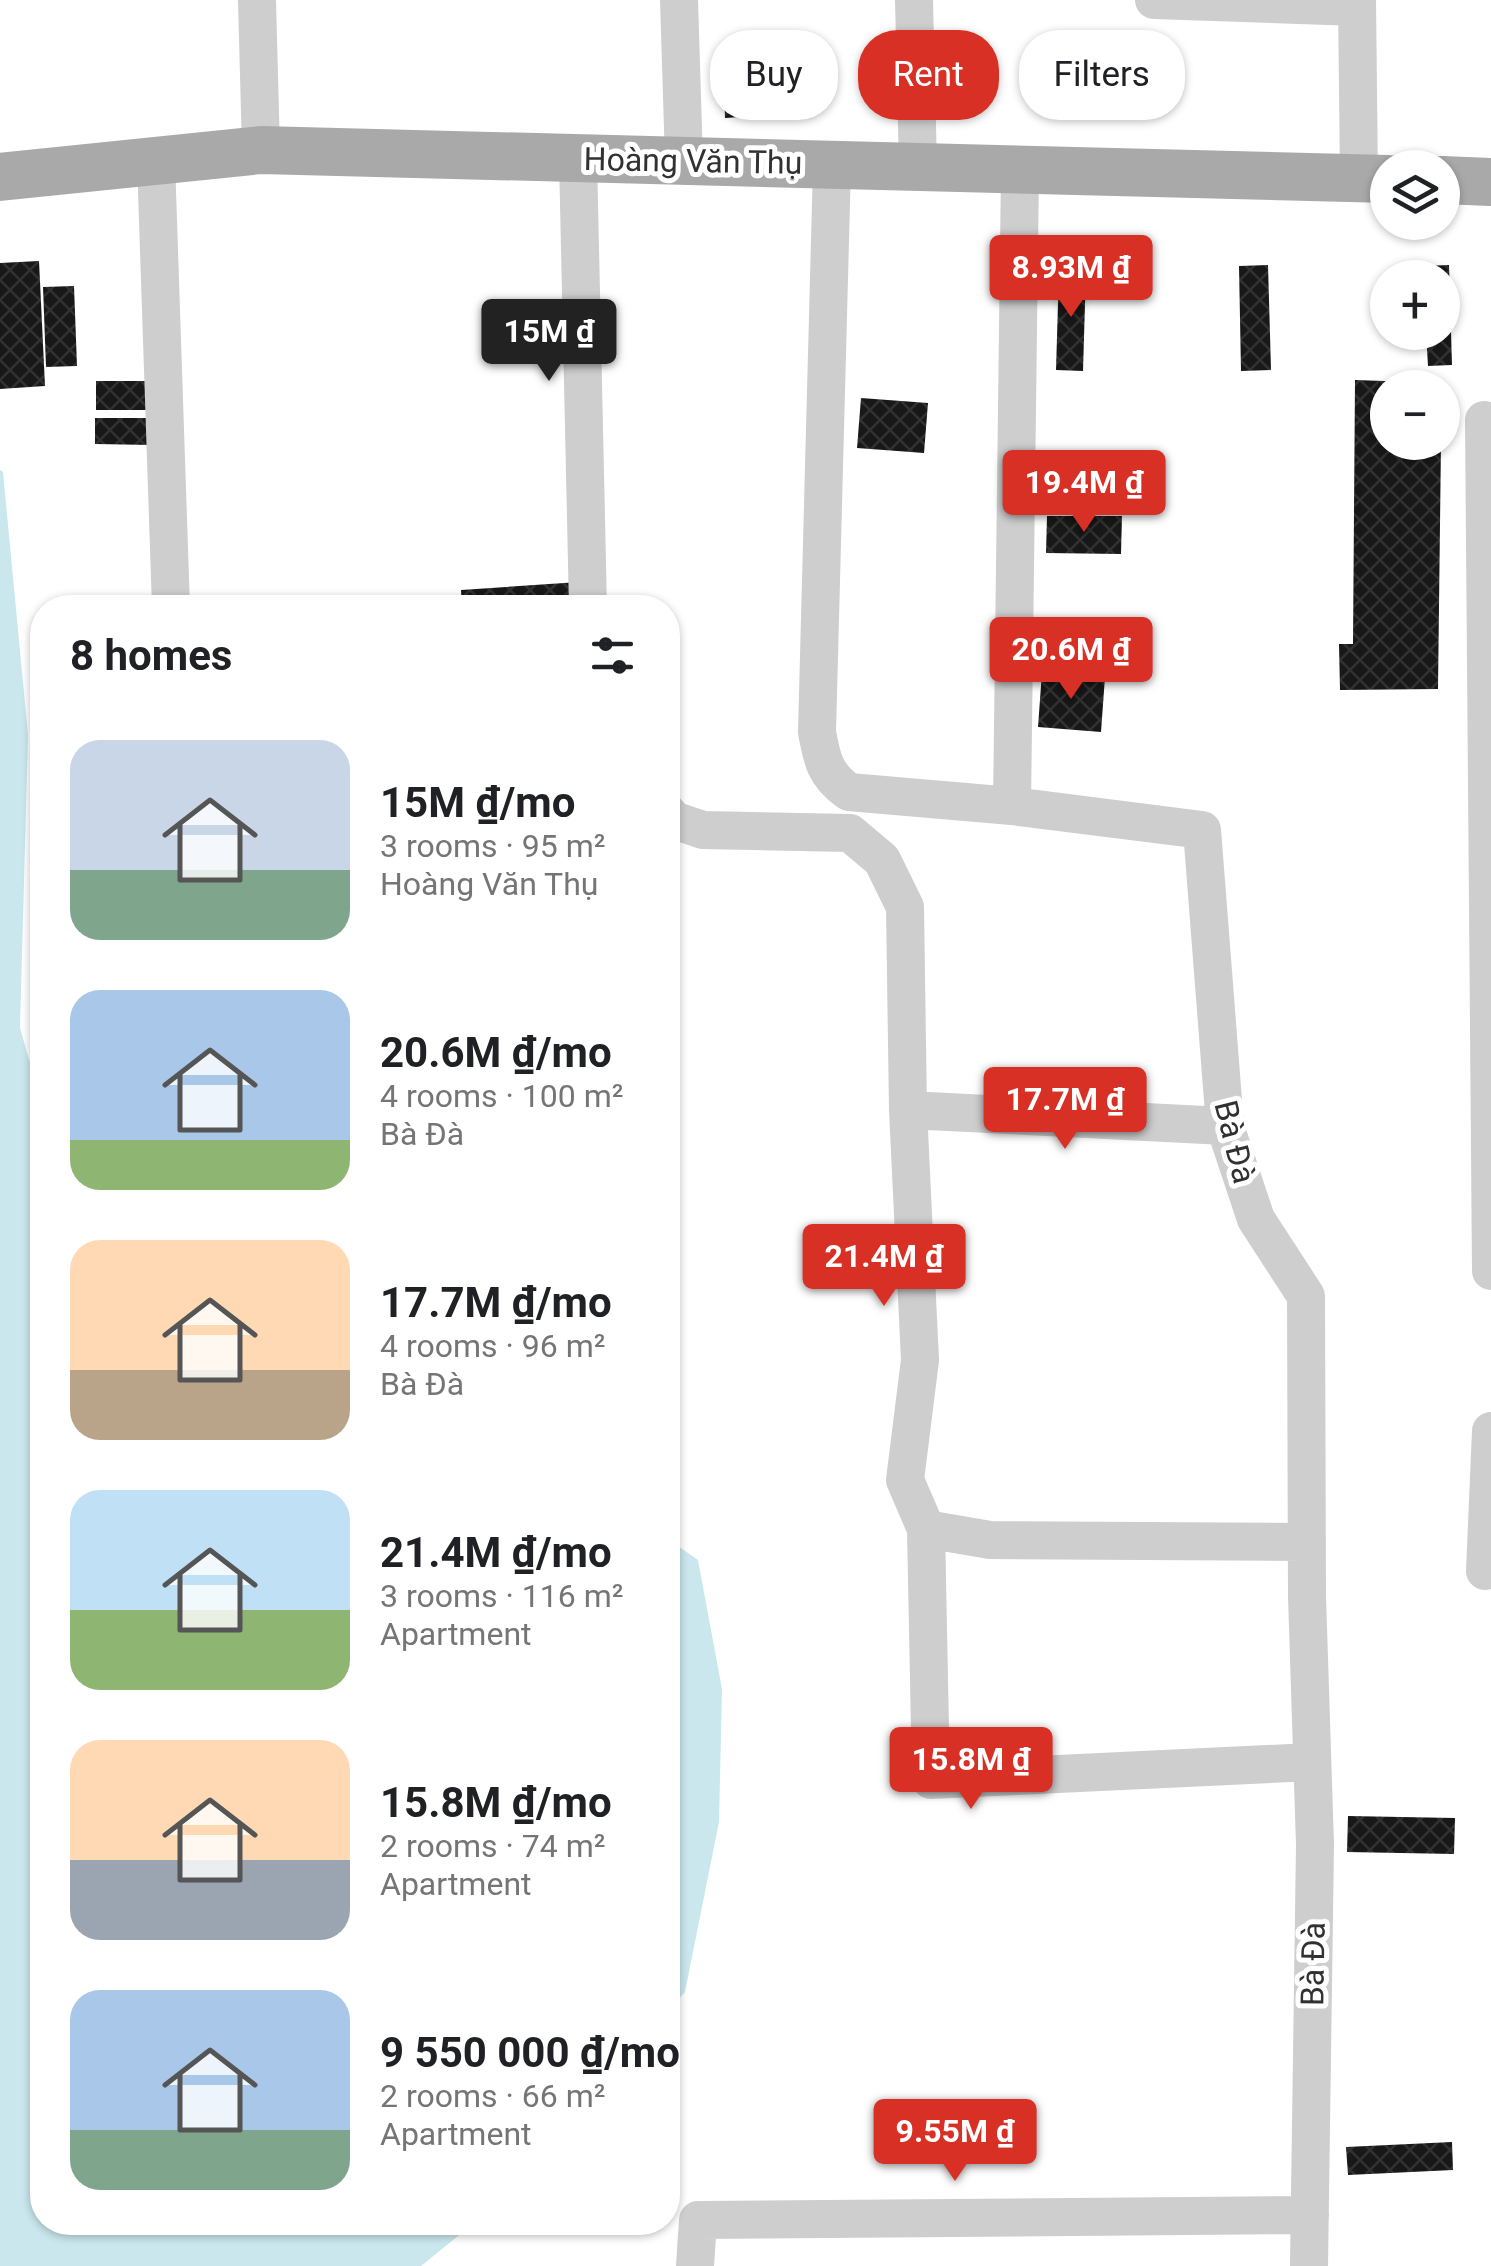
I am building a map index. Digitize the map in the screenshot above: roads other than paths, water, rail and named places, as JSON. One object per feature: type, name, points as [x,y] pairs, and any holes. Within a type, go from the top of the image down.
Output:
[{"type":"main road","name":"Hoàng Văn Thụ","points":[[0,178],[261,150],[1370,179]]},
{"type":"main road","points":[[1460,181],[1491,182]]},
{"type":"street","points":[[257,0],[261,150]]},
{"type":"street","points":[[678,0],[684,161]]},
{"type":"street","points":[[914,0],[918,167]]},
{"type":"street","points":[[1154,0],[1357,4],[1370,150]]},
{"type":"street","points":[[578,158],[588,595]]},
{"type":"street","points":[[156,161],[171,595]]},
{"type":"street","points":[[832,165],[817,732],[823,766],[832,780],[849,792],[1012,806],[1020,170]]},
{"type":"street","points":[[1484,420],[1491,1271]]},
{"type":"street","points":[[850,834],[866,794]]},
{"type":"street","name":"Bà Đà","points":[[1012,806],[1202,830],[1225,1126],[1256,1219],[1306,1296],[1307,1542],[1315,1846],[1309,2266]]},
{"type":"street","points":[[680,822],[702,830],[850,834],[882,860],[905,907],[908,1110],[920,1360],[904,1480],[926,1529],[931,1780],[1312,1762]]},
{"type":"street","points":[[908,1110],[1225,1126]]},
{"type":"street","points":[[1485,1571],[1491,1431]]},
{"type":"street","points":[[926,1529],[990,1540],[1307,1542]]},
{"type":"street","points":[[696,2266],[698,2220],[1310,2215]]},
{"type":"water","points":[[0,470],[28,735],[20,1028],[30,1063],[30,2235],[459,2235],[421,2266],[0,2266]]},
{"type":"water","points":[[680,1547],[698,1560],[722,1689],[719,1822],[685,1992],[680,1997]]}]
